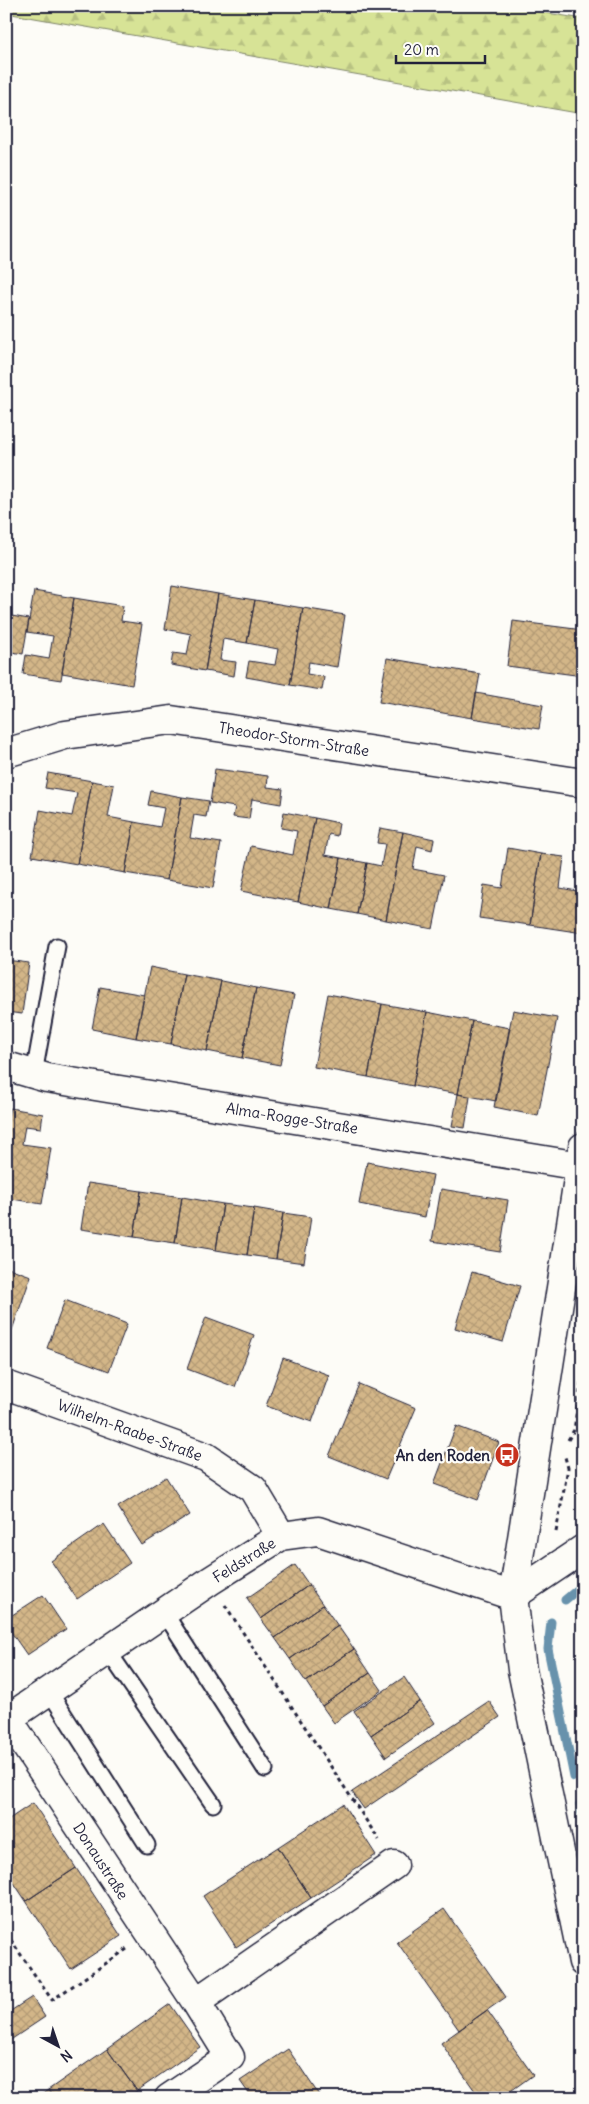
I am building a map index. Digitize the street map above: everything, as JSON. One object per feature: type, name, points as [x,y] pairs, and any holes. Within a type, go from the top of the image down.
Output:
[{"type":"street","name":"Theodor-Storm-Straße","points":[[6,753],[65,735],[171,720],[583,783]]},
{"type":"street","name":"Alma-Rogge-Straße","points":[[6,1066],[47,1078],[581,1156]]},
{"type":"street","points":[[581,1156],[513,1596],[522,1670],[583,1962]]},
{"type":"street","name":"Wilhelm-Raabe-Straße","points":[[6,1385],[206,1457],[252,1489],[281,1536]]},
{"type":"street","name":"Feldstraße","points":[[7,1720],[210,1581],[281,1536],[318,1531],[513,1596]]},
{"type":"street","points":[[513,1596],[583,1549]]},
{"type":"street","name":"Donaustraße","points":[[7,1720],[196,2002],[230,2057],[169,2098]]},
{"type":"street","points":[[196,2002],[394,1865]]},
{"type":"lane","points":[[34,1074],[57,946]]},
{"type":"lane","points":[[164,1612],[266,1769]]},
{"type":"lane","points":[[108,1651],[213,1804]]},
{"type":"lane","points":[[49,1691],[147,1845]]},
{"type":"path","points":[[567,1442],[574,1430],[583,1369]]},
{"type":"path","points":[[548,1572],[568,1468],[565,1454]]},
{"type":"path","points":[[210,1581],[394,1865]]},
{"type":"path","points":[[6,1933],[52,2000],[149,1933]]},
{"type":"green space","points":[[6,6],[505,6],[583,19],[583,114],[6,13]]},
{"type":"building","points":[[172,586],[218,594],[205,671],[171,665],[173,653],[187,655],[191,634],[165,629]]},
{"type":"building","points":[[34,591],[74,598],[61,680],[23,674],[26,655],[49,659],[53,636],[27,632]]},
{"type":"building","points":[[218,594],[255,600],[247,643],[223,639],[220,660],[236,662],[234,676],[205,671]]},
{"type":"building","points":[[74,598],[123,606],[121,621],[142,624],[132,685],[62,673]]},
{"type":"building","points":[[255,600],[303,608],[290,685],[246,677],[249,661],[275,665],[278,649],[247,643]]},
{"type":"building","points":[[303,608],[345,615],[337,667],[309,662],[307,674],[324,677],[322,690],[290,685]]},
{"type":"building","points":[[6,615],[29,619],[23,654],[6,651]]},
{"type":"building","points":[[513,621],[583,630],[583,676],[507,666]]},
{"type":"building","points":[[387,658],[480,674],[472,718],[379,702]]},
{"type":"building","points":[[476,693],[543,705],[539,729],[472,718]]},
{"type":"building","points":[[215,769],[268,776],[267,787],[283,789],[281,804],[252,799],[249,819],[233,817],[235,807],[210,803]]},
{"type":"building","points":[[48,773],[92,781],[77,864],[32,856],[40,810],[72,816],[77,793],[45,788]]},
{"type":"building","points":[[92,781],[114,785],[108,817],[134,822],[125,873],[77,864]]},
{"type":"building","points":[[151,791],[182,797],[167,880],[125,873],[134,822],[160,827],[164,808],[148,805]]},
{"type":"building","points":[[182,797],[209,801],[206,817],[194,815],[190,838],[221,843],[213,888],[167,880]]},
{"type":"building","points":[[284,812],[315,818],[298,902],[241,891],[251,846],[293,855],[297,831],[281,828]]},
{"type":"building","points":[[315,818],[339,823],[337,836],[329,834],[325,855],[341,858],[331,909],[298,902]]},
{"type":"building","points":[[380,828],[403,832],[386,920],[357,914],[367,863],[381,866],[385,844],[377,843]]},
{"type":"building","points":[[403,832],[434,839],[432,850],[417,846],[413,869],[444,875],[433,929],[386,920]]},
{"type":"building","points":[[508,848],[541,854],[530,925],[479,918],[484,885],[502,888]]},
{"type":"building","points":[[541,854],[564,857],[560,888],[583,892],[583,933],[530,925]]},
{"type":"building","points":[[341,858],[367,863],[357,914],[331,909]]},
{"type":"building","points":[[6,960],[29,963],[22,1014],[6,1012]]},
{"type":"building","points":[[150,967],[184,974],[171,1044],[136,1038]]},
{"type":"building","points":[[184,974],[221,981],[207,1051],[171,1044]]},
{"type":"building","points":[[221,981],[256,988],[242,1058],[207,1051]]},
{"type":"building","points":[[100,987],[144,995],[136,1038],[92,1029]]},
{"type":"building","points":[[256,988],[294,995],[280,1065],[242,1058]]},
{"type":"building","points":[[328,994],[382,1004],[368,1077],[314,1067]]},
{"type":"building","points":[[382,1004],[427,1012],[413,1086],[368,1077]]},
{"type":"building","points":[[513,1010],[557,1018],[538,1116],[494,1107]]},
{"type":"building","points":[[427,1012],[472,1021],[458,1094],[413,1086]]},
{"type":"building","points":[[472,1021],[510,1028],[496,1101],[458,1094]]},
{"type":"building","points":[[458,1094],[470,1097],[465,1128],[452,1126]]},
{"type":"building","points":[[10,1108],[43,1114],[41,1128],[25,1126],[22,1144],[51,1148],[42,1204],[6,1198],[6,1128]]},
{"type":"building","points":[[367,1162],[433,1175],[425,1217],[359,1204]]},
{"type":"building","points":[[88,1183],[141,1191],[134,1237],[81,1229]]},
{"type":"building","points":[[441,1189],[508,1200],[500,1252],[432,1241]]},
{"type":"building","points":[[141,1191],[182,1197],[175,1243],[134,1237]]},
{"type":"building","points":[[182,1197],[223,1204],[216,1250],[175,1243]]},
{"type":"building","points":[[223,1204],[254,1208],[247,1255],[216,1250]]},
{"type":"building","points":[[254,1208],[283,1213],[276,1259],[247,1255]]},
{"type":"building","points":[[283,1213],[311,1217],[304,1263],[276,1259]]},
{"type":"building","points":[[6,1267],[31,1276],[12,1330],[6,1328]]},
{"type":"building","points":[[472,1272],[520,1286],[503,1342],[455,1328]]},
{"type":"building","points":[[65,1300],[127,1324],[109,1371],[47,1348]]},
{"type":"building","points":[[206,1317],[254,1335],[235,1387],[187,1369]]},
{"type":"building","points":[[283,1358],[329,1375],[312,1422],[266,1406]]},
{"type":"building","points":[[359,1384],[416,1408],[386,1479],[329,1456]]},
{"type":"building","points":[[456,1426],[499,1442],[478,1500],[434,1484]]},
{"type":"building","points":[[166,1477],[190,1515],[142,1545],[118,1507]]},
{"type":"building","points":[[104,1524],[130,1563],[77,1599],[51,1561]]},
{"type":"building","points":[[295,1565],[309,1585],[261,1619],[247,1598]]},
{"type":"building","points":[[309,1585],[323,1605],[275,1638],[261,1619]]},
{"type":"building","points":[[43,1595],[66,1629],[27,1655],[6,1625],[6,1619]]},
{"type":"building","points":[[323,1605],[338,1626],[290,1659],[275,1638]]},
{"type":"building","points":[[338,1626],[354,1649],[306,1682],[290,1659]]},
{"type":"building","points":[[354,1649],[370,1673],[322,1706],[306,1682]]},
{"type":"building","points":[[370,1673],[382,1690],[334,1723],[322,1706]]},
{"type":"building","points":[[404,1677],[420,1701],[371,1735],[354,1711]]},
{"type":"building","points":[[420,1701],[435,1723],[386,1757],[371,1735]]},
{"type":"building","points":[[489,1701],[500,1717],[364,1809],[352,1792]]},
{"type":"building","points":[[33,1803],[76,1868],[26,1901],[6,1871],[6,1821]]},
{"type":"building","points":[[343,1804],[376,1855],[311,1898],[278,1847]]},
{"type":"building","points":[[278,1847],[311,1898],[236,1947],[203,1896]]},
{"type":"building","points":[[76,1868],[121,1936],[71,1969],[26,1901]]},
{"type":"building","points":[[444,1909],[506,1997],[459,2030],[397,1942]]},
{"type":"building","points":[[32,1997],[45,2017],[6,2043],[6,2014]]},
{"type":"building","points":[[170,2004],[200,2047],[137,2091],[107,2049]]},
{"type":"building","points":[[487,2010],[533,2075],[501,2098],[480,2098],[441,2043]]},
{"type":"building","points":[[107,2049],[137,2091],[126,2098],[54,2098],[48,2090]]},
{"type":"building","points":[[288,2049],[321,2098],[252,2098],[240,2081]]},
{"type":"building","points":[[48,2090],[54,2098],[37,2098]]},
{"type":"building","points":[[507,2093],[511,2098],[501,2098]]},
{"type":"waterway","points":[[565,1600],[583,1585]]},
{"type":"waterway","points":[[551,1622],[548,1649],[574,1777]]},
{"type":"waterway","points":[[580,1804],[583,1819]]},
{"type":"place","name":"An den Roden","points":[[507,1455]]}]
